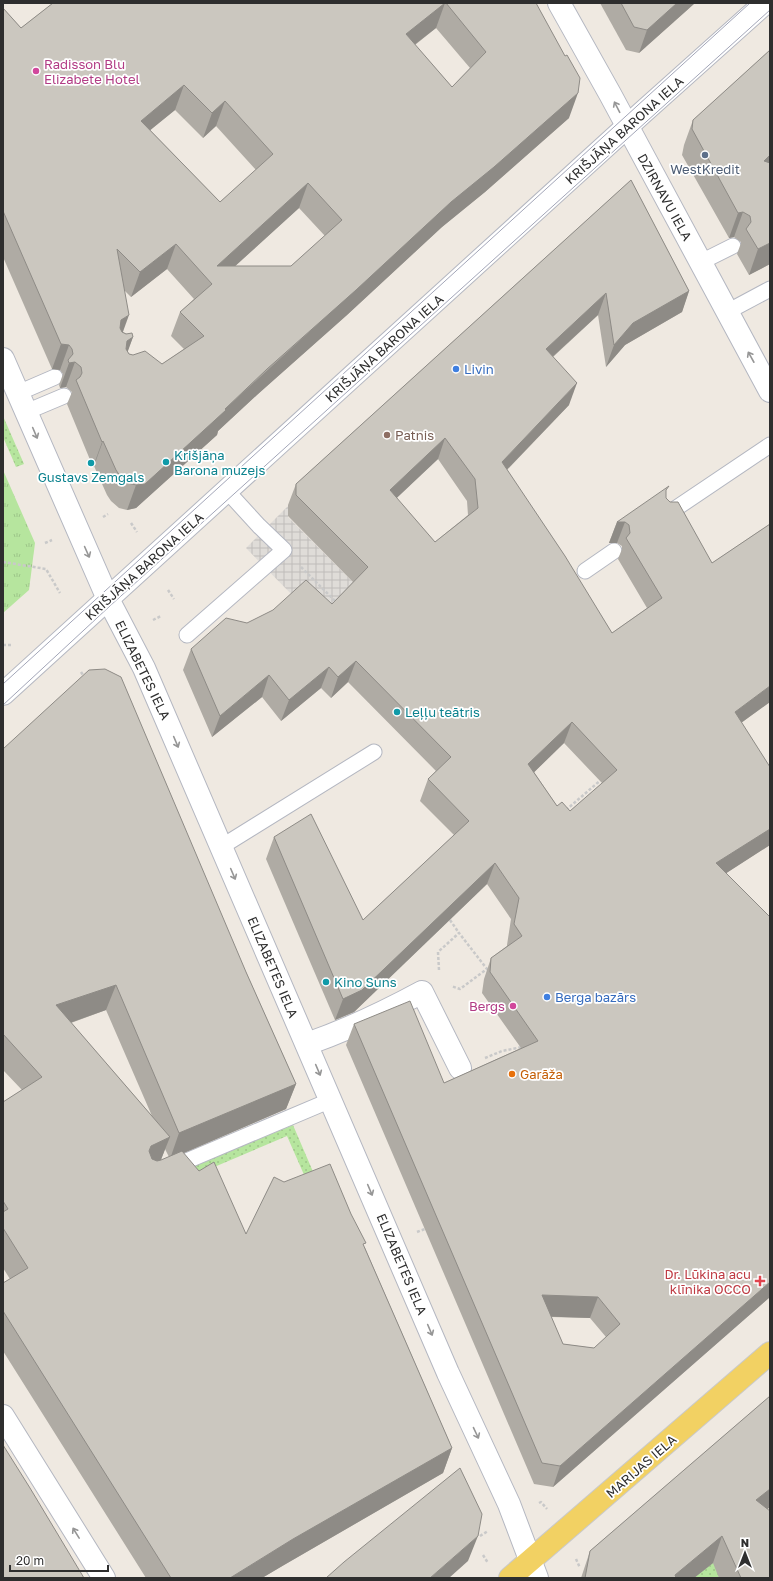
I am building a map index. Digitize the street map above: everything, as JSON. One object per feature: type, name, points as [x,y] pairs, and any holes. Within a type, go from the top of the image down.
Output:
[{"type":"main road","name":"MARIJAS IELA","points":[[510,1578],[534,1569],[770,1353]]},
{"type":"street","name":"DZIRNAVU IELA","points":[[559,3],[610,94],[770,391]]},
{"type":"street","name":"KRIŠJĀŅA BARONA IELA","points":[[3,694],[765,3]]},
{"type":"street","name":"ELIZABETES IELA","points":[[3,359],[108,599],[144,668],[448,1373],[511,1510],[534,1569]]},
{"type":"street","points":[[307,1044],[334,1034],[387,1010],[431,987],[460,1068]]},
{"type":"street","points":[[3,1416],[104,1578]]},
{"type":"lane","points":[[701,262],[733,246]]},
{"type":"lane","points":[[727,312],[770,289]]},
{"type":"lane","points":[[22,403],[55,377]]},
{"type":"lane","points":[[22,403],[64,396]]},
{"type":"lane","points":[[666,515],[770,445]]},
{"type":"lane","points":[[187,635],[284,550],[259,526],[227,491]]},
{"type":"lane","points":[[585,571],[614,551]]},
{"type":"lane","points":[[221,847],[374,752]]},
{"type":"lane","points":[[156,1174],[331,1100]]},
{"type":"path","points":[[131,523],[137,532]]},
{"type":"path","points":[[284,550],[339,606]]},
{"type":"path","points":[[3,562],[46,569],[60,593]]},
{"type":"path","points":[[168,590],[174,599]]},
{"type":"path","points":[[153,620],[161,616]]},
{"type":"path","points":[[81,672],[86,679]]},
{"type":"path","points":[[559,814],[566,810],[608,774]]},
{"type":"path","points":[[566,810],[571,815]]},
{"type":"path","points":[[450,920],[487,969],[460,989],[431,987],[438,952],[459,933]]},
{"type":"path","points":[[502,1051],[523,1047]]},
{"type":"path","points":[[480,1536],[490,1530]]},
{"type":"path","points":[[483,1555],[488,1563]]},
{"type":"path","points":[[576,1559],[580,1568]]},
{"type":"green space","points":[[3,416],[24,464],[16,467],[3,437]]},
{"type":"green space","points":[[3,470],[35,543],[29,590],[3,613]]},
{"type":"green space","points":[[293,1125],[314,1174],[305,1177],[287,1136],[179,1182],[176,1174]]},
{"type":"green space","points":[[715,1554],[719,1578],[688,1578]]},
{"type":"shaded area","points":[[289,505],[288,517],[462,691],[298,601],[246,548]]},
{"type":"building","points":[[53,3],[445,3],[406,34],[452,87],[486,52],[446,3],[536,3],[565,56],[567,55],[580,78],[578,93],[494,167],[451,202],[356,290],[267,369],[225,409],[226,410],[145,484],[136,485],[128,483],[120,476],[103,441],[102,442],[76,380],[82,373],[81,367],[75,362],[69,363],[68,360],[73,354],[72,349],[69,345],[61,344],[3,211],[3,8],[21,28]],"holes":[[[184,85],[212,113],[225,101],[273,154],[220,202],[141,121]],[[308,183],[342,220],[291,266],[217,266]],[[176,244],[212,284],[180,312],[204,336],[162,364],[145,351],[133,355],[129,354],[126,349],[127,341],[133,337],[132,333],[126,334],[122,332],[120,328],[121,320],[129,315],[117,249],[140,272]]]},
{"type":"building","points":[[621,3],[677,3],[647,30],[634,27]]},
{"type":"building","points":[[770,50],[770,155],[764,161],[770,163],[770,243],[758,249],[746,229],[751,222],[750,216],[743,212],[738,213],[692,129],[693,120]]},
{"type":"building","name":"Berga bazārs","points":[[631,180],[689,291],[633,323],[614,345],[606,293],[546,349],[577,383],[502,462],[565,556],[612,633],[662,598],[626,538],[630,533],[629,525],[625,522],[617,522],[669,486],[666,490],[666,498],[670,502],[678,502],[712,563],[770,524],[770,686],[735,712],[770,767],[770,829],[716,863],[770,917],[770,1282],[560,1466],[542,1463],[354,1024],[410,1001],[444,1083],[538,1041],[490,972],[491,958],[522,936],[514,924],[519,898],[495,863],[362,990],[343,999],[274,837],[311,814],[363,920],[469,821],[428,779],[451,757],[356,661],[338,677],[329,667],[289,700],[269,675],[220,716],[191,649],[226,618],[247,623],[273,610],[306,580],[332,604],[368,567],[296,495],[296,484]],"holes":[[[445,438],[475,479],[478,508],[435,542],[390,490]],[[572,722],[617,770],[570,811],[562,802],[557,806],[528,764]],[[542,1295],[598,1297],[620,1324],[594,1348],[563,1344]]]},
{"type":"building","points":[[105,669],[121,677],[246,972],[296,1084],[179,1133],[116,985],[56,1005],[170,1137],[151,1146],[149,1151],[152,1159],[157,1161],[161,1160],[182,1151],[199,1171],[214,1162],[246,1234],[274,1177],[284,1182],[330,1164],[351,1214],[366,1243],[363,1244],[452,1448],[293,1539],[230,1578],[171,1578],[3,1311],[3,1283],[28,1268],[3,1228],[3,1212],[8,1209],[3,1201],[3,1102],[42,1077],[3,1034],[3,749],[89,670]]},
{"type":"building","points":[[770,1396],[770,1489],[756,1500],[770,1511],[770,1578],[741,1578],[722,1536],[675,1575],[676,1578],[585,1578],[590,1551]]},
{"type":"building","points":[[3,1445],[30,1488],[84,1578],[3,1578]]},
{"type":"building","points":[[460,1468],[482,1514],[478,1536],[430,1578],[326,1578],[344,1562]]},
{"type":"tram line","points":[[3,684],[750,3]]},
{"type":"tram line","points":[[3,705],[111,605],[770,10]]},
{"type":"place","name":"Radisson Blu Elizabete Hotel","points":[[36,71]]},
{"type":"place","name":"WestKredit","points":[[705,155]]},
{"type":"place","name":"Livin","points":[[456,369]]},
{"type":"place","name":"Patnis","points":[[387,435]]},
{"type":"place","name":"Krišjāņa Barona muzejs","points":[[166,462]]},
{"type":"place","name":"Gustavs Zemgals","points":[[91,463]]},
{"type":"place","name":"Leļļu teātris","points":[[397,712]]},
{"type":"place","name":"Kino Suns","points":[[326,982]]},
{"type":"place","name":"Berga bazārs","points":[[547,997]]},
{"type":"place","name":"Bergs","points":[[513,1006]]},
{"type":"place","name":"Garāža","points":[[512,1074]]},
{"type":"place","name":"Dr. Lūkina acu klīnika OCCO","points":[[760,1281]]}]
